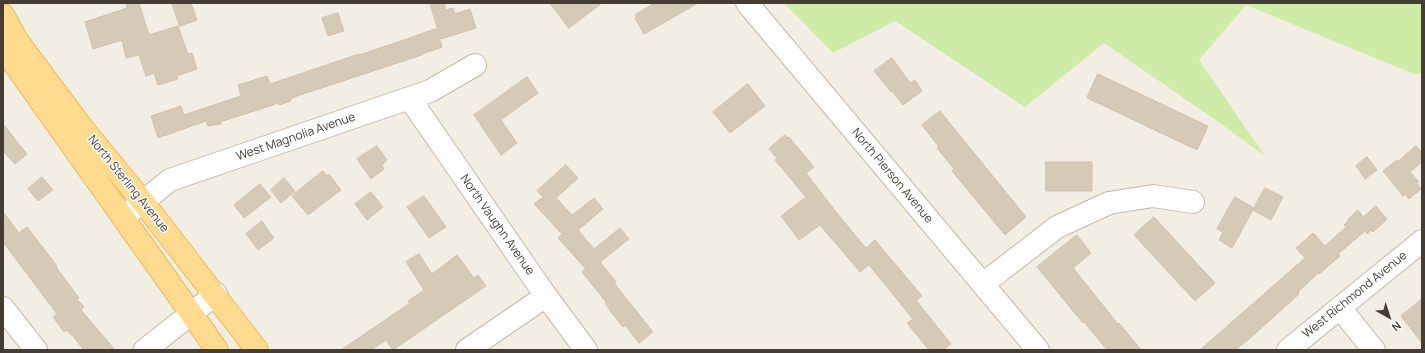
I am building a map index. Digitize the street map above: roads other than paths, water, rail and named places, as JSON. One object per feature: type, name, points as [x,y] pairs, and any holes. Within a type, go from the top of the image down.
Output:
[{"type":"main road","points":[[13,3],[17,22],[27,43],[80,124]]},
{"type":"main road","name":"North Sterling Avenue","points":[[3,15],[18,42],[80,124],[216,294],[257,350]]},
{"type":"main road","name":"North Sterling Avenue","points":[[3,48],[190,314],[217,350]]},
{"type":"street","name":"North Pierson Avenue","points":[[747,3],[1038,350]]},
{"type":"street","name":"West Magnolia Avenue","points":[[123,217],[170,180],[410,99],[440,86],[475,65]]},
{"type":"street","name":"North Vaughn Avenue","points":[[410,99],[546,296],[586,350]]},
{"type":"street","points":[[982,284],[1057,227],[1109,204],[1153,196],[1193,202]]},
{"type":"street","name":"West Richmond Avenue","points":[[1288,350],[1422,241]]},
{"type":"street","points":[[145,350],[216,294]]},
{"type":"street","points":[[467,350],[546,296]]},
{"type":"street","points":[[3,308],[36,350]]},
{"type":"street","points":[[1340,308],[1374,350]]}]
